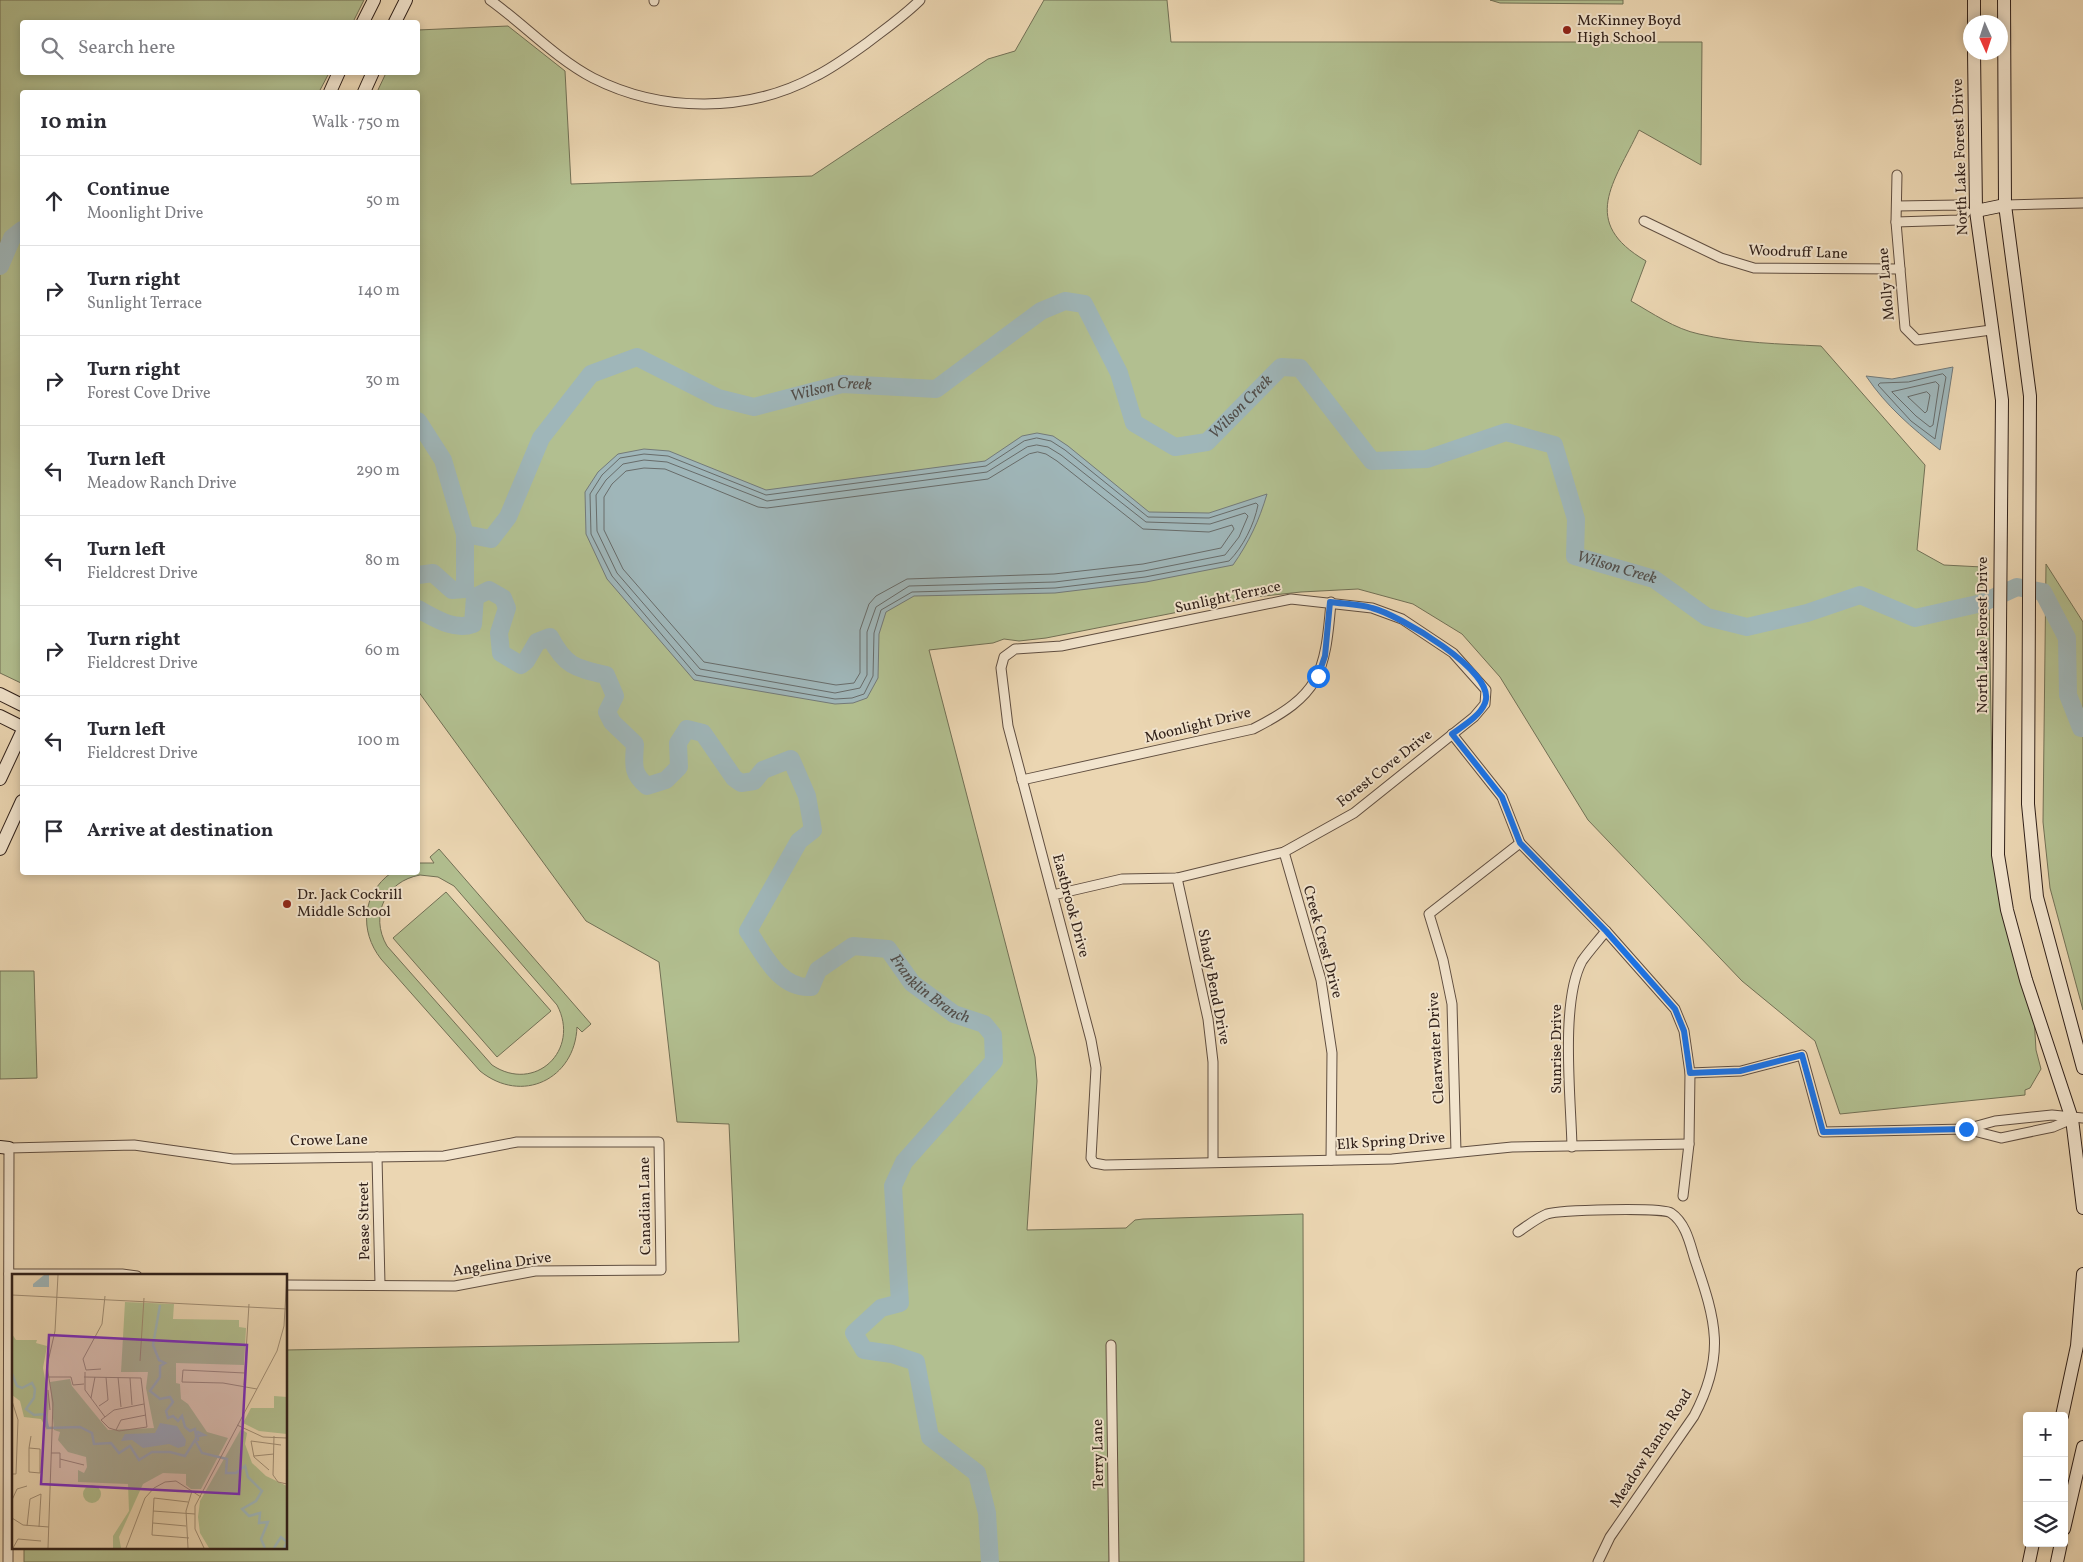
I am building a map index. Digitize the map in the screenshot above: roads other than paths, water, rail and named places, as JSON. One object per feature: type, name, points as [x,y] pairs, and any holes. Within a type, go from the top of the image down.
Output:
[{"type":"main road","points":[[364,20],[374,0]]},
{"type":"main road","points":[[396,20],[406,0]]},
{"type":"main road","points":[[1974,0],[1974,15]]},
{"type":"main road","points":[[2004,0],[2005,205],[2030,396],[2028,804],[2036,897],[2083,1068]]},
{"type":"main road","name":"North Lake Forest Drive","points":[[1974,60],[1971,212],[1992,330],[2002,400],[1998,855],[2007,910],[2026,980],[2078,1119],[2083,1208]]},
{"type":"main road","points":[[331,90],[338,75]]},
{"type":"main road","points":[[365,90],[372,75]]},
{"type":"main road","points":[[1971,212],[2005,205]]},
{"type":"main road","points":[[0,694],[20,704]]},
{"type":"main road","points":[[0,716],[20,726]]},
{"type":"main road","points":[[0,779],[20,736]]},
{"type":"main road","points":[[0,849],[20,804]]},
{"type":"main road","points":[[2063,1412],[2077,1346],[2083,1274]]},
{"type":"main road","points":[[2068,1502],[2083,1447]]},
{"type":"main road","points":[[2029,1562],[2032,1547]]},
{"type":"main road","points":[[2057,1562],[2060,1547]]},
{"type":"street","points":[[492,1],[565,60],[593,78],[623,91],[655,100],[704,104],[754,99],[801,84],[844,59],[900,18],[920,0]]},
{"type":"street","name":"Molly Lane","points":[[1897,175],[1896,222],[1905,328],[1917,340],[1992,330]]},
{"type":"street","points":[[2005,205],[2083,203]]},
{"type":"street","points":[[1896,206],[1959,205],[1971,212],[1959,220],[1896,222]]},
{"type":"street","name":"Woodruff Lane","points":[[1644,221],[1721,258],[1754,268],[1900,269]]},
{"type":"street","name":"Sunlight Terrace","points":[[1004,657],[1015,650],[1061,646],[1291,599],[1330,602],[1372,608],[1402,619],[1453,653],[1486,690],[1486,697]]},
{"type":"street","name":"Moonlight Drive","points":[[1022,780],[1253,729],[1281,715],[1303,698],[1318,676],[1325,656],[1330,602]]},
{"type":"street","name":"Eastbrook Drive","points":[[1004,657],[1001,668],[1008,726],[1091,1040],[1096,1068],[1090,1152],[1094,1163]]},
{"type":"street","name":"Forest Cove Drive","points":[[1053,895],[1122,879],[1177,878],[1284,852],[1354,814],[1474,717],[1485,704],[1486,697]]},
{"type":"street","points":[[1452,734],[1502,797],[1520,843],[1606,931],[1675,1009],[1684,1031],[1690,1073],[1689,1144],[1683,1196]]},
{"type":"street","name":"Clearwater Drive","points":[[1456,1152],[1452,1004],[1443,960],[1429,914],[1520,843]]},
{"type":"street","name":"Creek Crest Drive","points":[[1284,852],[1321,980],[1332,1052],[1331,1160]]},
{"type":"street","name":"Shady Bend Drive","points":[[1177,878],[1208,1019],[1213,1062],[1213,1162]]},
{"type":"street","name":"Sunrise Drive","points":[[1572,1147],[1569,1020],[1572,992],[1582,962],[1606,931]]},
{"type":"street","points":[[1690,1073],[1740,1071],[1802,1055],[1823,1132],[1966,1129],[1995,1121],[2052,1115],[2078,1119]]},
{"type":"street","points":[[1966,1129],[2001,1138],[2053,1128],[2078,1119]]},
{"type":"street","name":"Crowe Lane","points":[[5,1148],[134,1145],[233,1159],[444,1156],[517,1142],[659,1142]]},
{"type":"street","name":"Canadian Lane","points":[[659,1142],[661,1270]]},
{"type":"street","name":"Elk Spring Drive","points":[[1094,1163],[1105,1165],[1392,1159],[1512,1147],[1689,1144]]},
{"type":"street","points":[[5,1148],[9,1274],[8,1562]]},
{"type":"street","name":"Pease Street","points":[[377,1157],[380,1284]]},
{"type":"street","name":"Meadow Ranch Road","points":[[1518,1232],[1548,1214],[1634,1210],[1670,1212],[1681,1222],[1712,1310],[1715,1354],[1704,1396],[1694,1416],[1610,1537],[1598,1562]]},
{"type":"street","name":"Angelina Drive","points":[[288,1285],[380,1284],[455,1286],[535,1271],[661,1270]]},
{"type":"street","points":[[12,1274],[122,1274]]},
{"type":"street","name":"Terry Lane","points":[[1111,1345],[1114,1562]]},
{"type":"water","points":[[1953,367],[1940,450],[1900,416],[1866,376],[1892,379]]},
{"type":"water","points":[[1037,433],[1053,436],[1068,446],[1149,512],[1209,513],[1267,494],[1253,531],[1233,565],[1146,582],[1055,593],[914,596],[886,612],[879,634],[878,678],[867,698],[853,703],[835,704],[694,680],[607,579],[586,534],[585,492],[598,472],[618,454],[644,449],[669,451],[766,490],[985,461],[1022,436]]},
{"type":"waterway","name":"Wilson Creek","points":[[0,266],[12,238],[20,232]]},
{"type":"waterway","name":"Wilson Creek","points":[[420,424],[443,460],[465,534],[491,539],[508,517],[541,438],[591,374],[637,357],[718,398],[754,407],[842,384],[936,389],[1041,311],[1065,301],[1084,304],[1119,373],[1134,423],[1175,447],[1207,442],[1281,367],[1300,368],[1372,461],[1427,459],[1506,432],[1554,445],[1576,519],[1575,556],[1654,579],[1707,617],[1747,627],[1807,613],[1860,595],[1915,618],[1982,603],[2017,587],[2043,592],[2067,638],[2068,695],[2081,728],[2083,728]]},
{"type":"waterway","name":"Franklin Branch","points":[[420,575],[433,573],[452,590],[465,589],[465,534]]},
{"type":"waterway","name":"Franklin Branch","points":[[420,610],[452,625],[466,626],[473,624],[475,597],[489,590],[503,598],[507,608],[499,633],[501,653],[521,665],[526,661],[537,642],[550,637],[555,647],[566,660],[579,668],[606,675],[615,696],[607,712],[612,722],[635,744],[634,763],[636,772],[638,777],[647,786],[666,780],[679,767],[678,743],[687,729],[703,733],[734,778],[741,783],[754,781],[763,770],[791,759],[807,796],[813,830],[799,841],[748,931],[767,959],[781,976],[790,982],[800,986],[811,987],[818,970],[853,946],[888,949],[912,983],[954,1014],[984,1024],[993,1035],[994,1061],[904,1162],[893,1186],[900,1303],[881,1308],[854,1333],[864,1350],[892,1354],[916,1362],[930,1437],[977,1473],[987,1513],[990,1562]]},
{"type":"place","name":"McKinney Boyd High School","points":[[1567,30]]},
{"type":"place","name":"Dr. Jack Cockrill Middle School","points":[[287,904]]}]
